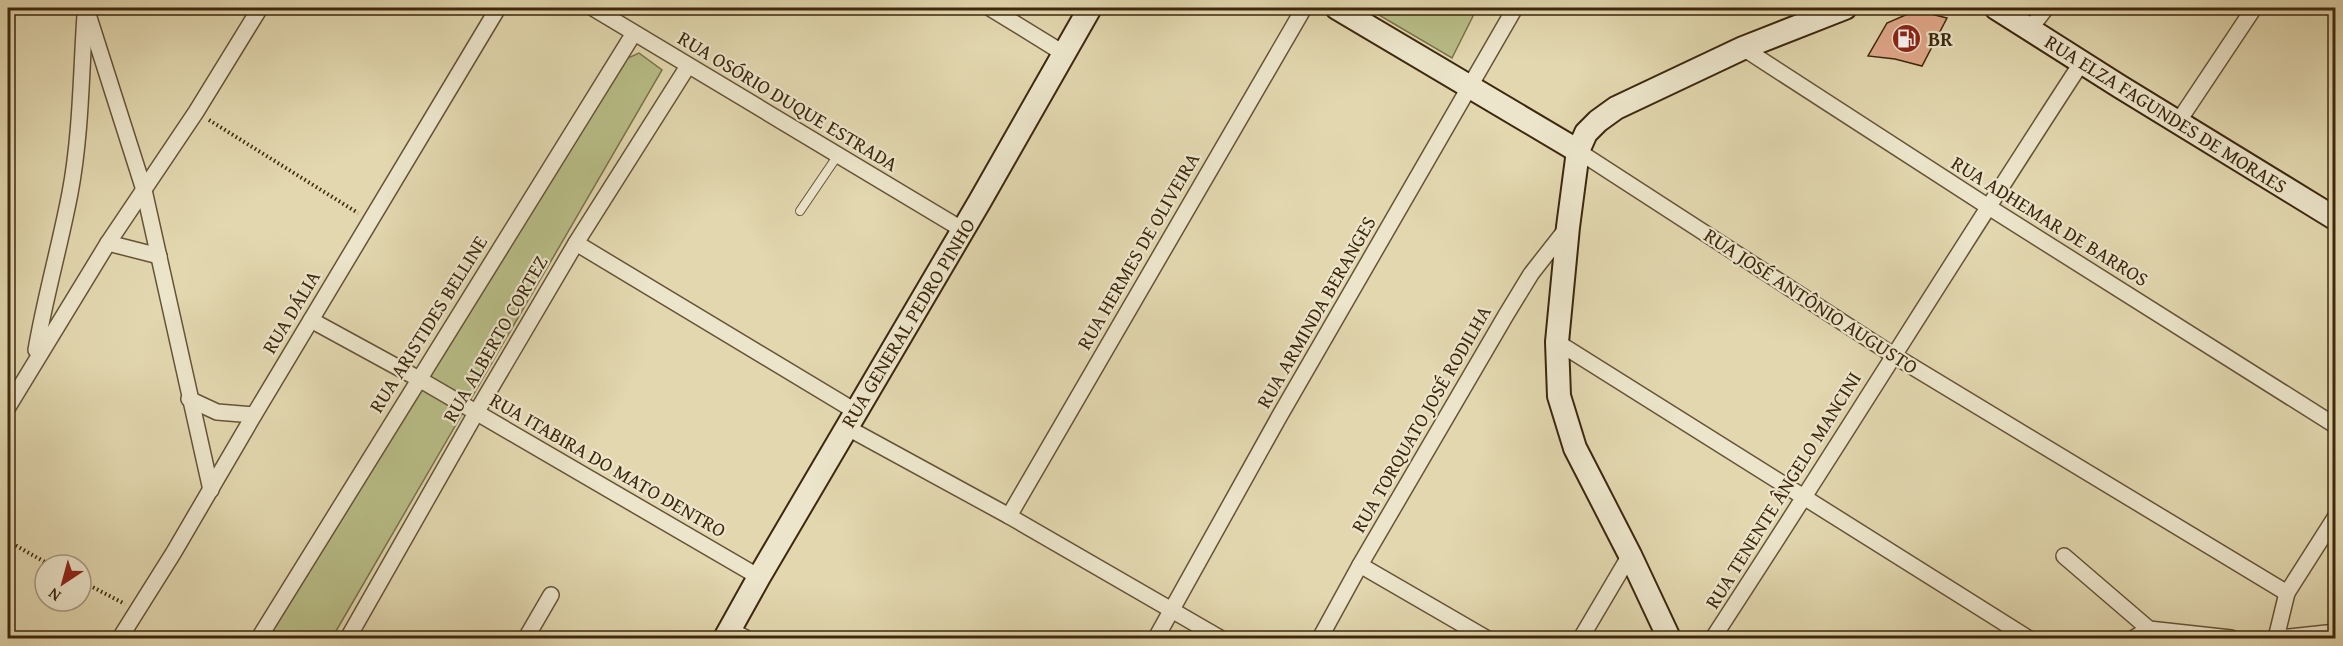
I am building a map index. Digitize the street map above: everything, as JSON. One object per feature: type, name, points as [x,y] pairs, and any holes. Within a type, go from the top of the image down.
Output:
[{"type":"street","points":[[86,8],[144,190],[211,490]]},
{"type":"street","points":[[35,359],[45,299],[72,184],[86,8]]},
{"type":"street","points":[[8,407],[35,359],[108,243],[196,112],[260,8]]},
{"type":"street","name":"RUA DÁLIA","points":[[120,639],[139,611],[498,8]]},
{"type":"street","name":"RUA OSÓRIO DUQUE ESTRADA","points":[[593,8],[963,230]]},
{"type":"street","points":[[990,8],[1063,53]]},
{"type":"street","name":"RUA GENERAL PEDRO PINHO","points":[[734,636],[759,577],[963,230],[1090,8]]},
{"type":"street","name":"RUA HERMES DE OLIVEIRA","points":[[1009,516],[1304,8]]},
{"type":"street","name":"RUA JOSÉ ANTÔNIO AUGUSTO","points":[[1337,8],[1578,151],[1893,355],[2287,593]]},
{"type":"street","name":"RUA ARMINDA BERANGES","points":[[1156,639],[1279,417],[1515,8]]},
{"type":"street","points":[[1669,639],[1630,555],[1575,448],[1559,396],[1557,342],[1578,151],[1586,133],[1616,108],[1743,48],[1845,8]]},
{"type":"street","name":"RUA ELZA FAGUNDES DE MORAES","points":[[1996,8],[2336,219]]},
{"type":"street","points":[[2031,29],[2046,8]]},
{"type":"street","points":[[2178,122],[2254,8]]},
{"type":"street","name":"RUA ARISTIDES BELLINE","points":[[259,639],[634,33]]},
{"type":"street","name":"RUA ADHEMAR DE BARROS","points":[[1743,48],[1987,206],[2336,426]]},
{"type":"street","name":"RUA TENENTE ÂNGELO MANCINI","points":[[1713,639],[1987,206],[2082,62]]},
{"type":"street","name":"RUA ALBERTO CORTEZ","points":[[348,639],[476,413],[576,243],[688,66]]},
{"type":"street","name":"RUA TORQUATO JOSÉ RODILHA","points":[[1320,639],[1360,565],[1525,284],[1568,227]]},
{"type":"street","points":[[108,243],[159,256]]},
{"type":"street","points":[[576,243],[851,419],[1009,516],[1220,639]]},
{"type":"street","name":"RUA ITABIRA DO MATO DENTRO","points":[[311,320],[419,379],[759,577]]},
{"type":"street","points":[[1557,342],[2028,639]]},
{"type":"street","points":[[189,399],[217,412],[254,415]]},
{"type":"street","points":[[2336,516],[2287,593],[2278,639],[2336,632]]},
{"type":"street","points":[[1581,639],[1630,555]]},
{"type":"street","points":[[2064,556],[2149,629],[2231,639]]},
{"type":"street","points":[[1360,565],[1486,639]]},
{"type":"street","points":[[526,639],[551,595]]},
{"type":"street","points":[[2134,639],[2149,629]]},
{"type":"lane","points":[[800,211],[838,155]]},
{"type":"path","points":[[196,112],[372,221]]},
{"type":"path","points":[[8,541],[33,555]]},
{"type":"path","points":[[93,587],[139,611]]},
{"type":"green space","points":[[1367,8],[1477,8],[1452,58]]},
{"type":"green space","points":[[639,53],[662,70],[332,638],[267,638],[619,62]]},
{"type":"building","name":"BR","points":[[1910,13],[1927,13],[1947,18],[1922,66],[1895,59],[1868,56],[1887,23]]},
{"type":"place","name":"BR","points":[[1907,39]]}]
